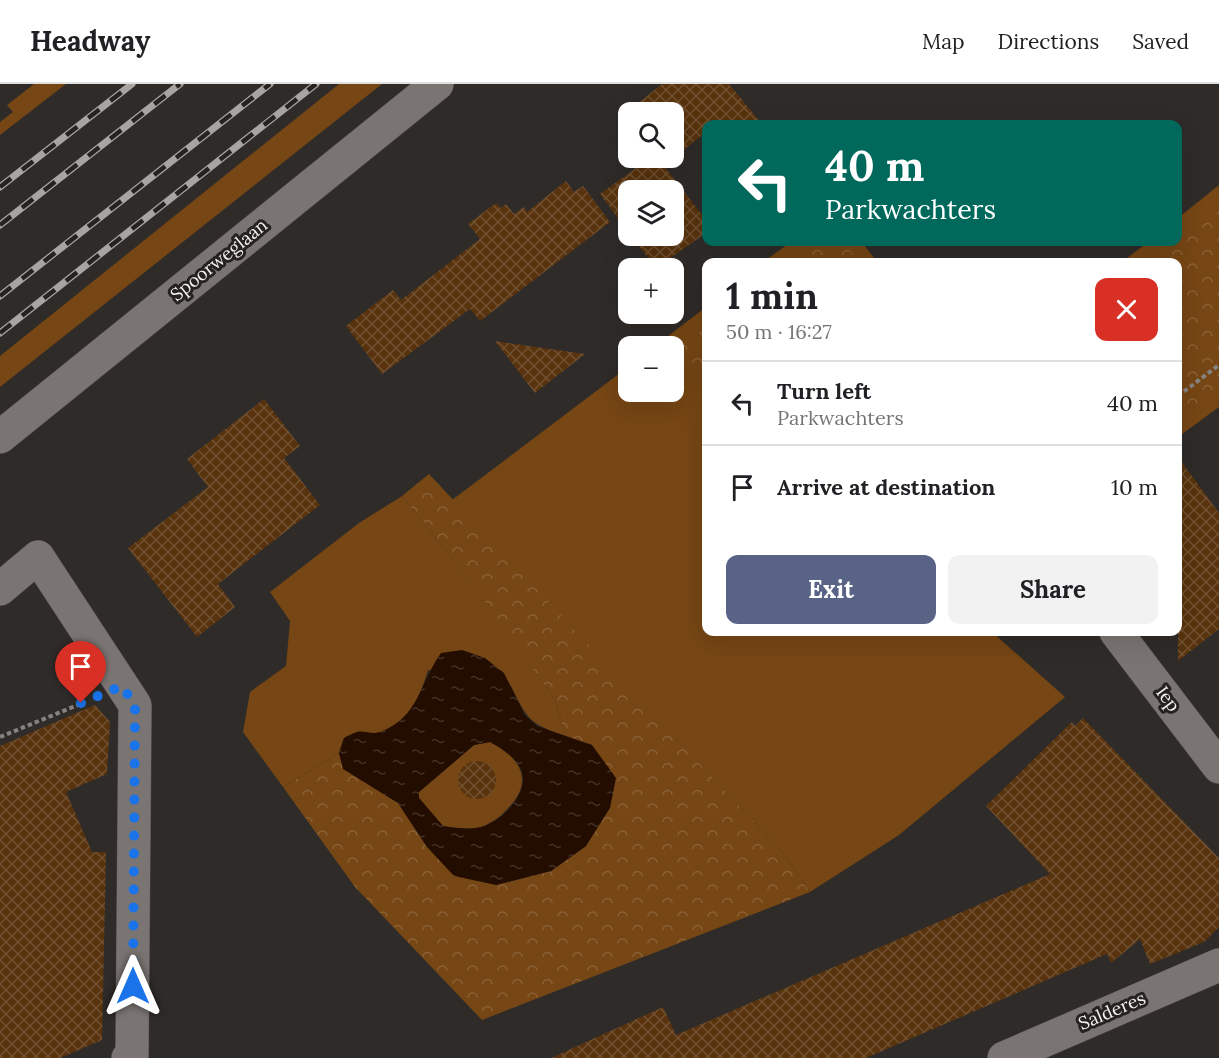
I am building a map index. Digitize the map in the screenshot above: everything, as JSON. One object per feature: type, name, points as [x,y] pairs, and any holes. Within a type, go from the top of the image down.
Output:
[{"type":"street","name":"Spoorweglaan","points":[[0,437],[437,84]]},
{"type":"street","points":[[0,589],[38,557],[135,705],[130,1057]]},
{"type":"street","name":"Iep","points":[[1119,636],[1214,751]]},
{"type":"street","name":"Salderes","points":[[1004,1058],[1219,965]]},
{"type":"path","points":[[1182,393],[1219,365]]},
{"type":"path","points":[[0,737],[122,686]]},
{"type":"green space","points":[[34,84],[66,84],[0,135],[0,122],[13,112],[7,105]]},
{"type":"green space","points":[[339,84],[382,84],[0,387],[0,356]]},
{"type":"green space","points":[[1219,185],[1219,407],[1182,434],[1182,258],[1127,258],[1143,246],[1182,246],[1182,215]]},
{"type":"green space","points":[[1219,202],[1219,392],[1182,422],[1182,258],[1147,258],[1164,246],[1182,246],[1182,232]]},
{"type":"green space","points":[[785,246],[865,246],[874,258],[769,258]]},
{"type":"green space","points":[[812,246],[846,246],[856,258],[795,258]]},
{"type":"green space","points":[[702,310],[702,636],[996,636],[1065,697],[899,835],[810,892],[785,855],[452,500],[618,375],[618,402],[684,402],[684,336],[668,336]]},
{"type":"green space","points":[[702,330],[702,373],[684,358],[684,344]]},
{"type":"green space","points":[[429,474],[785,855],[810,892],[482,1020],[355,887],[283,787],[339,753],[344,769],[398,803],[427,847],[496,885],[551,871],[586,846],[592,745],[566,737],[555,700],[472,583],[402,496]]},
{"type":"green space","points":[[402,496],[477,589],[555,700],[566,737],[531,719],[511,686],[428,670],[411,710],[396,725],[376,733],[357,734],[344,738],[339,753],[283,787],[243,732],[250,692],[286,666],[290,621],[270,592],[359,523]]},
{"type":"green space","points":[[490,742],[509,755],[520,770],[521,788],[516,798],[499,817],[489,824],[467,829],[443,826],[419,798],[419,792],[474,745]]},
{"type":"water","points":[[462,650],[485,658],[504,673],[525,715],[537,726],[592,745],[616,778],[610,808],[586,846],[551,871],[496,885],[454,876],[427,847],[398,803],[343,769],[339,753],[344,738],[360,732],[380,732],[403,718],[417,698],[441,653]],"holes":[[[490,742],[506,752],[520,767],[523,779],[519,795],[502,815],[481,827],[467,829],[443,826],[419,798],[419,792],[474,745]]]},
{"type":"building","points":[[662,84],[729,84],[759,120],[702,120],[702,135],[684,150],[684,102],[640,102]]},
{"type":"building","points":[[636,168],[666,168],[675,180],[619,180]]},
{"type":"building","points":[[566,181],[574,192],[583,186],[610,222],[480,321],[470,309],[382,374],[346,326],[393,290],[401,300],[480,239],[468,224],[496,203],[501,208],[506,204],[514,214],[524,207],[527,212]]},
{"type":"building","points":[[618,181],[618,218],[600,194]]},
{"type":"building","points":[[684,192],[702,215],[702,236],[670,258],[648,258],[639,246],[684,246]]},
{"type":"building","points":[[495,341],[585,354],[535,393]]},
{"type":"building","points":[[264,399],[300,446],[284,458],[320,505],[218,584],[235,607],[197,637],[128,548],[208,487],[187,459]]},
{"type":"building","points":[[1182,462],[1219,513],[1219,629],[1178,661],[1178,636],[1182,636]]},
{"type":"building","points":[[95,705],[110,722],[107,774],[66,792],[92,852],[106,852],[102,1040],[60,1058],[0,1058],[0,746]]},
{"type":"building","points":[[1083,718],[1219,858],[1219,927],[1204,942],[1150,964],[1140,939],[1111,963],[1107,954],[866,1058],[551,1058],[663,1007],[676,1035],[1050,874],[986,806],[1072,722],[1075,726]]},
{"type":"building","points":[[477,761],[490,767],[496,780],[490,793],[477,799],[464,793],[458,780],[464,767]]},
{"type":"railway","points":[[0,187],[132,84]]},
{"type":"railway","points":[[0,225],[180,84]]},
{"type":"railway","points":[[0,296],[270,84]]},
{"type":"railway","points":[[0,333],[316,84]]},
{"type":"route","points":[[81,703],[122,686],[135,705],[133,986]]}]
